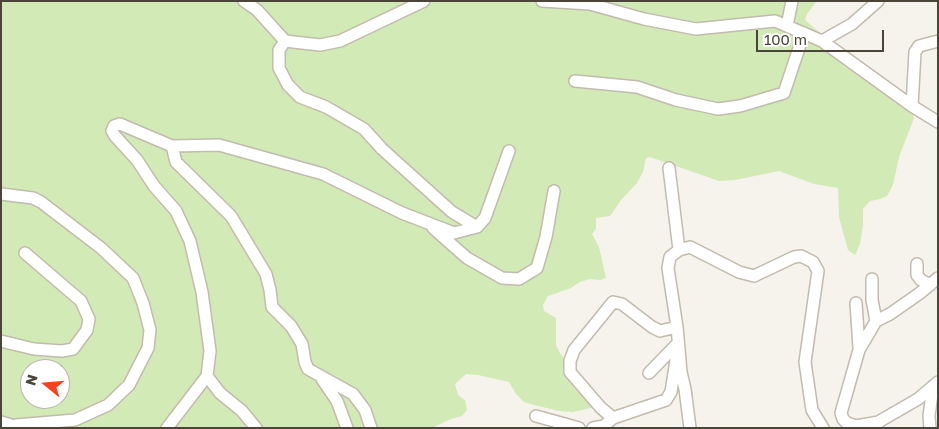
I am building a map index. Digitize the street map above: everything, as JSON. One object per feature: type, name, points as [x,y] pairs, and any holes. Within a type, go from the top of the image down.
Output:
[{"type":"street","points":[[244,1],[257,10],[286,41],[320,45],[340,41],[424,1]]},
{"type":"street","points":[[542,1],[590,4],[644,19],[696,29],[775,21],[822,41],[912,106],[938,122]]},
{"type":"street","points":[[787,26],[792,1]]},
{"type":"street","points":[[822,41],[852,24],[878,1]]},
{"type":"street","points":[[575,81],[637,87],[676,100],[718,109],[740,106],[784,93],[804,33]]},
{"type":"street","points":[[286,41],[279,50],[279,68],[288,86],[300,97],[326,107],[364,129],[382,149],[452,212],[477,227]]},
{"type":"street","points":[[912,106],[915,52],[919,46],[938,41]]},
{"type":"street","points":[[167,428],[207,376],[210,351],[202,292],[190,242],[176,210],[154,186],[137,160],[112,131],[114,126],[120,124],[172,146],[219,145],[323,174],[402,213],[454,233],[477,227],[485,218],[509,151]]},
{"type":"street","points":[[172,146],[176,162],[231,216],[266,274],[272,307],[290,326],[302,344],[308,369],[353,394],[365,410],[371,428]]},
{"type":"street","points":[[668,168],[678,250]]},
{"type":"street","points":[[426,222],[467,258],[502,278],[519,279],[536,268],[546,237],[554,190]]},
{"type":"street","points":[[1,194],[33,198],[41,202],[101,248],[133,278],[144,303],[150,330],[148,348],[129,385],[108,406],[74,420],[19,426],[1,422]]},
{"type":"street","points":[[690,428],[668,268],[670,257],[678,250],[690,247],[739,272],[754,276],[794,257],[801,256],[814,262],[818,271],[805,362],[812,410],[823,428]]},
{"type":"street","points":[[1,341],[34,349],[62,351],[73,349],[87,330],[89,319],[81,301],[24,253]]},
{"type":"street","points":[[917,264],[917,275],[921,280],[934,281]]},
{"type":"street","points":[[872,279],[872,300],[876,321]]},
{"type":"street","points":[[934,281],[890,314],[876,321],[859,350],[841,413],[842,419],[847,424],[856,426],[874,425],[918,399],[935,384]]},
{"type":"street","points":[[613,418],[601,408],[570,372],[570,361],[574,350],[613,302],[622,304],[652,328],[660,331],[677,327]]},
{"type":"street","points":[[856,302],[859,350]]},
{"type":"street","points":[[649,373],[678,344]]},
{"type":"street","points":[[593,428],[604,426],[613,418],[666,400],[671,392],[678,344]]},
{"type":"street","points":[[207,376],[220,393],[242,411],[256,428]]},
{"type":"street","points":[[320,377],[337,401],[347,428]]},
{"type":"street","points":[[930,428],[929,416],[935,384]]},
{"type":"street","points":[[536,416],[579,428]]},
{"type":"green space","points":[[1,1],[817,1],[807,14],[805,20],[826,38],[886,80],[907,99],[914,118],[899,157],[893,185],[887,196],[870,201],[863,209],[860,244],[855,255],[848,250],[839,217],[838,188],[814,184],[779,171],[735,180],[719,181],[650,157],[646,158],[643,172],[637,183],[621,200],[610,216],[596,218],[596,229],[592,234],[599,247],[606,278],[580,282],[571,288],[548,296],[543,305],[544,311],[556,318],[556,345],[560,353],[594,397],[591,408],[573,412],[534,405],[524,402],[516,394],[509,382],[466,374],[455,384],[458,395],[465,400],[467,410],[462,416],[432,428],[1,428]]}]
